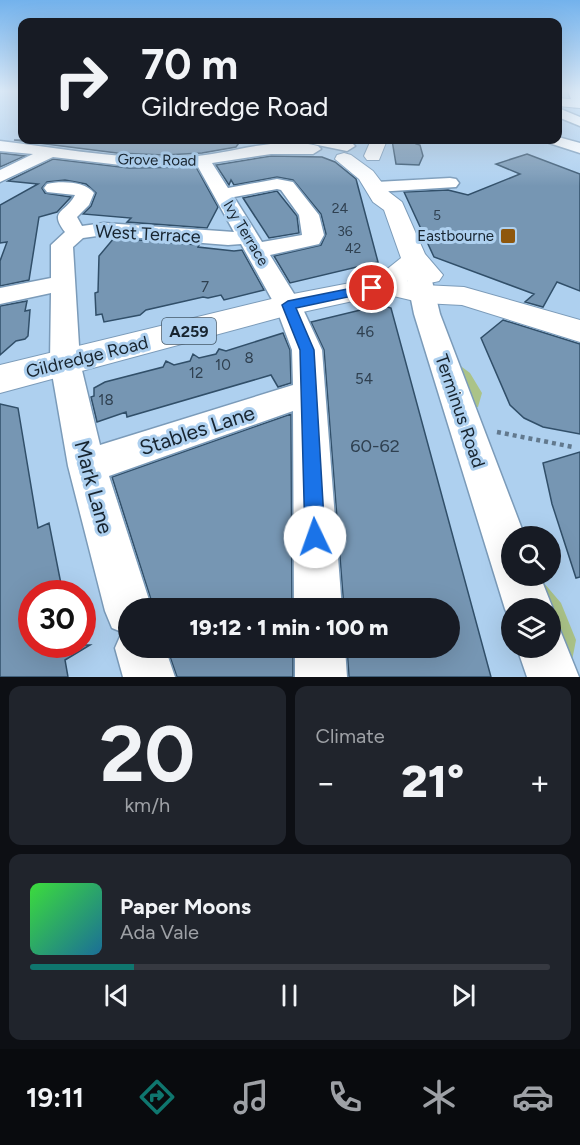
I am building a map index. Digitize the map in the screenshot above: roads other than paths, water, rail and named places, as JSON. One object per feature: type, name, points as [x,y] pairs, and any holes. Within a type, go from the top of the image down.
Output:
[{"type":"main road","name":"Terminus Road","points":[[358,149],[388,194],[415,260],[434,280],[464,296]]},
{"type":"main road","name":"Terminus Road","points":[[358,149],[366,175],[388,194]]},
{"type":"main road","name":"A259","points":[[385,285],[415,260]]},
{"type":"main road","name":"A259","points":[[385,285],[423,294],[464,296],[574,326]]},
{"type":"main road","name":"Gildredge Road","points":[[0,379],[288,305],[385,285]]},
{"type":"street","points":[[562,142],[580,148]]},
{"type":"street","points":[[313,144],[358,149]]},
{"type":"street","name":"Grove Road","points":[[0,146],[51,152],[134,155],[203,161],[313,144]]},
{"type":"street","points":[[0,177],[51,152]]},
{"type":"street","name":"Ivy Terrace","points":[[203,161],[288,305],[307,350],[317,598]]},
{"type":"street","points":[[388,194],[450,183]]},
{"type":"street","name":"West Terrace","points":[[65,362],[62,245],[77,233],[104,229],[228,239],[273,248],[311,239],[313,235],[309,215],[287,186],[278,184],[223,194]]},
{"type":"street","points":[[53,188],[81,190],[85,194],[82,201],[67,216],[67,221],[77,233]]},
{"type":"street","name":"Terminus Road","points":[[415,260],[427,314],[501,530]]},
{"type":"street","points":[[0,296],[64,283]]},
{"type":"street","name":"Mark Lane","points":[[65,362],[87,466],[125,598]]},
{"type":"street","name":"Stables Lane","points":[[87,466],[308,393]]},
{"type":"street","points":[[143,658],[149,677]]},
{"type":"street","points":[[320,658],[321,677]]},
{"type":"street","points":[[546,658],[553,677]]},
{"type":"place","name":"Eastbourne","points":[[508,236]]}]
